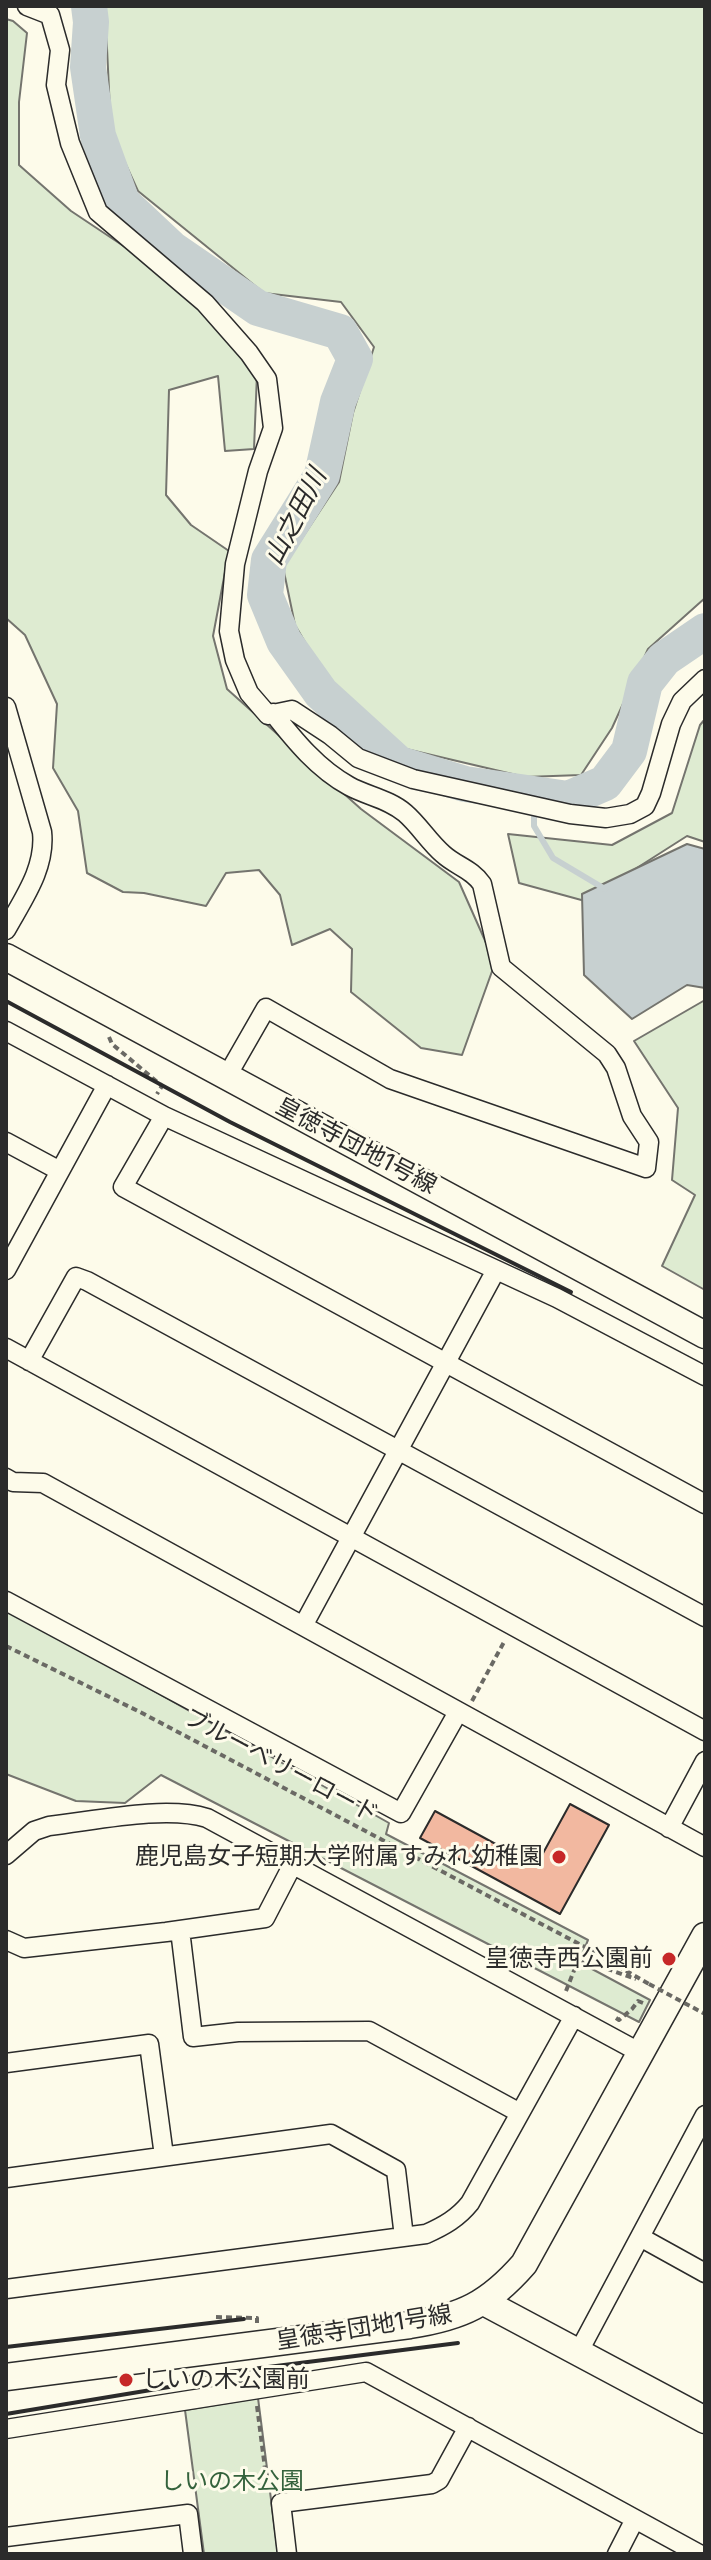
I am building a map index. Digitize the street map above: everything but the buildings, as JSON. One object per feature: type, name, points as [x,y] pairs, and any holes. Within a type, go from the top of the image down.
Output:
[{"type":"street","points":[[27,6],[50,15],[60,50],[56,85],[70,143],[98,212],[205,303],[249,353],[267,379],[273,428],[258,471],[235,564],[229,631],[235,660],[249,693],[268,715],[292,710],[358,758],[413,779],[570,814],[606,818],[630,814],[645,806],[671,724],[682,701],[705,679]]},
{"type":"street","points":[[6,707],[44,845],[34,878],[6,930]]},
{"type":"street","points":[[227,1076],[266,1008],[390,1079],[646,1168],[649,1142],[632,1116],[616,1068],[607,1054],[501,967],[482,884],[476,874],[444,855],[404,812],[349,786],[319,765],[273,713]]},
{"type":"street","name":"皇徳寺団地1号線","points":[[6,957],[705,1335]]},
{"type":"street","points":[[6,1031],[107,1085],[557,1298],[705,1376]]},
{"type":"street","points":[[8,1261],[107,1085]]},
{"type":"street","points":[[157,1109],[123,1187],[705,1504]]},
{"type":"street","points":[[6,1142],[60,1171]]},
{"type":"street","points":[[303,1626],[496,1270]]},
{"type":"street","points":[[29,1361],[76,1277],[705,1617]]},
{"type":"street","points":[[6,1348],[705,1731]]},
{"type":"street","points":[[6,1478],[13,1482],[43,1483],[705,1847]]},
{"type":"street","points":[[6,1601],[401,1813],[461,1714]]},
{"type":"street","points":[[669,1828],[705,1761]]},
{"type":"street","points":[[6,1855],[34,1831],[49,1826],[152,1814],[195,1814],[639,2052]]},
{"type":"street","points":[[6,1940],[24,1948],[265,1918],[293,1864]]},
{"type":"street","points":[[180,1930],[193,2037],[238,2032],[369,2031],[520,2113]]},
{"type":"street","name":"皇徳寺団地1号線","points":[[6,2377],[410,2325],[455,2315],[484,2302],[507,2284],[524,2264],[705,1936]]},
{"type":"street","points":[[6,2289],[426,2234],[459,2216],[470,2203],[574,2016]]},
{"type":"street","points":[[6,2063],[149,2044],[164,2156]]},
{"type":"street","points":[[578,2353],[704,2121]]},
{"type":"street","points":[[6,2178],[331,2134],[396,2170],[404,2237]]},
{"type":"street","points":[[640,2237],[705,2273]]},
{"type":"street","points":[[484,2302],[705,2420]]},
{"type":"street","points":[[6,2429],[366,2372],[699,2554]]},
{"type":"street","points":[[287,2554],[281,2503],[432,2484],[439,2480],[468,2427]]},
{"type":"street","points":[[6,2537],[188,2514],[193,2554]]},
{"type":"street","points":[[617,2554],[635,2519]]},
{"type":"path","points":[[109,1037],[112,1044],[162,1086],[157,1109]]},
{"type":"path","points":[[461,1714],[513,1626]]},
{"type":"path","name":"ブルーベリーロード","points":[[6,1646],[142,1713],[585,1947],[705,2014]]},
{"type":"path","points":[[566,1991],[575,1968],[585,1961],[649,1984]]},
{"type":"path","points":[[605,2013],[619,2020],[638,2001],[645,2004]]},
{"type":"path","points":[[216,2317],[257,2318]]},
{"type":"path","points":[[254,2390],[268,2494]]},
{"type":"green space","points":[[105,6],[705,6],[705,598],[648,649],[612,728],[581,775],[525,777],[402,748],[329,683],[295,625],[283,567],[339,482],[353,413],[374,347],[341,302],[264,293],[138,191],[111,132]]},
{"type":"green space","points":[[6,19],[27,33],[19,102],[19,165],[71,211],[161,271],[230,336],[257,374],[254,449],[225,451],[218,376],[169,390],[166,495],[191,525],[229,551],[213,636],[227,689],[361,809],[459,882],[495,963],[462,1055],[421,1048],[351,992],[352,949],[330,929],[292,945],[280,895],[259,870],[226,873],[206,906],[144,893],[123,892],[87,873],[78,811],[53,768],[57,704],[25,635],[6,618]]},
{"type":"green space","points":[[705,719],[705,842],[687,836],[585,901],[519,883],[508,834],[612,845],[672,813],[700,725]]},
{"type":"green space","points":[[705,1000],[705,1290],[662,1266],[695,1195],[672,1180],[678,1108],[634,1041]]},
{"type":"green space","points":[[6,1608],[389,1823],[386,1834],[588,1940],[579,1962],[650,2000],[639,2022],[161,1775],[125,1803],[76,1801],[6,1774]]},
{"type":"green space","name":"しいの木公園","points":[[258,2398],[278,2554],[204,2554],[185,2410]]},
{"type":"shaded area","points":[[687,844],[705,849],[705,988],[687,985],[632,1019],[584,975],[582,894]]},
{"type":"waterway","name":"山之田川","points":[[89,6],[88,67],[98,136],[122,202],[172,249],[258,308],[340,332],[355,359],[338,402],[322,475],[269,560],[265,595],[284,641],[321,693],[399,764],[465,784],[568,799],[605,783],[629,751],[645,683],[664,659],[705,631]]},
{"type":"waterway","points":[[534,794],[534,826],[553,858],[605,889]]},
{"type":"wall","points":[[6,1001],[230,1122],[571,1292]]},
{"type":"wall","points":[[6,2347],[244,2319]]},
{"type":"wall","points":[[189,2377],[458,2343]]},
{"type":"wall","points":[[6,2414],[175,2386]]},
{"type":"place","name":"鹿児島女子短期大学附属すみれ幼稚園","points":[[559,1857]]},
{"type":"place","name":"皇徳寺西公園前","points":[[669,1959]]},
{"type":"place","name":"しいの木公園前","points":[[126,2380]]}]
